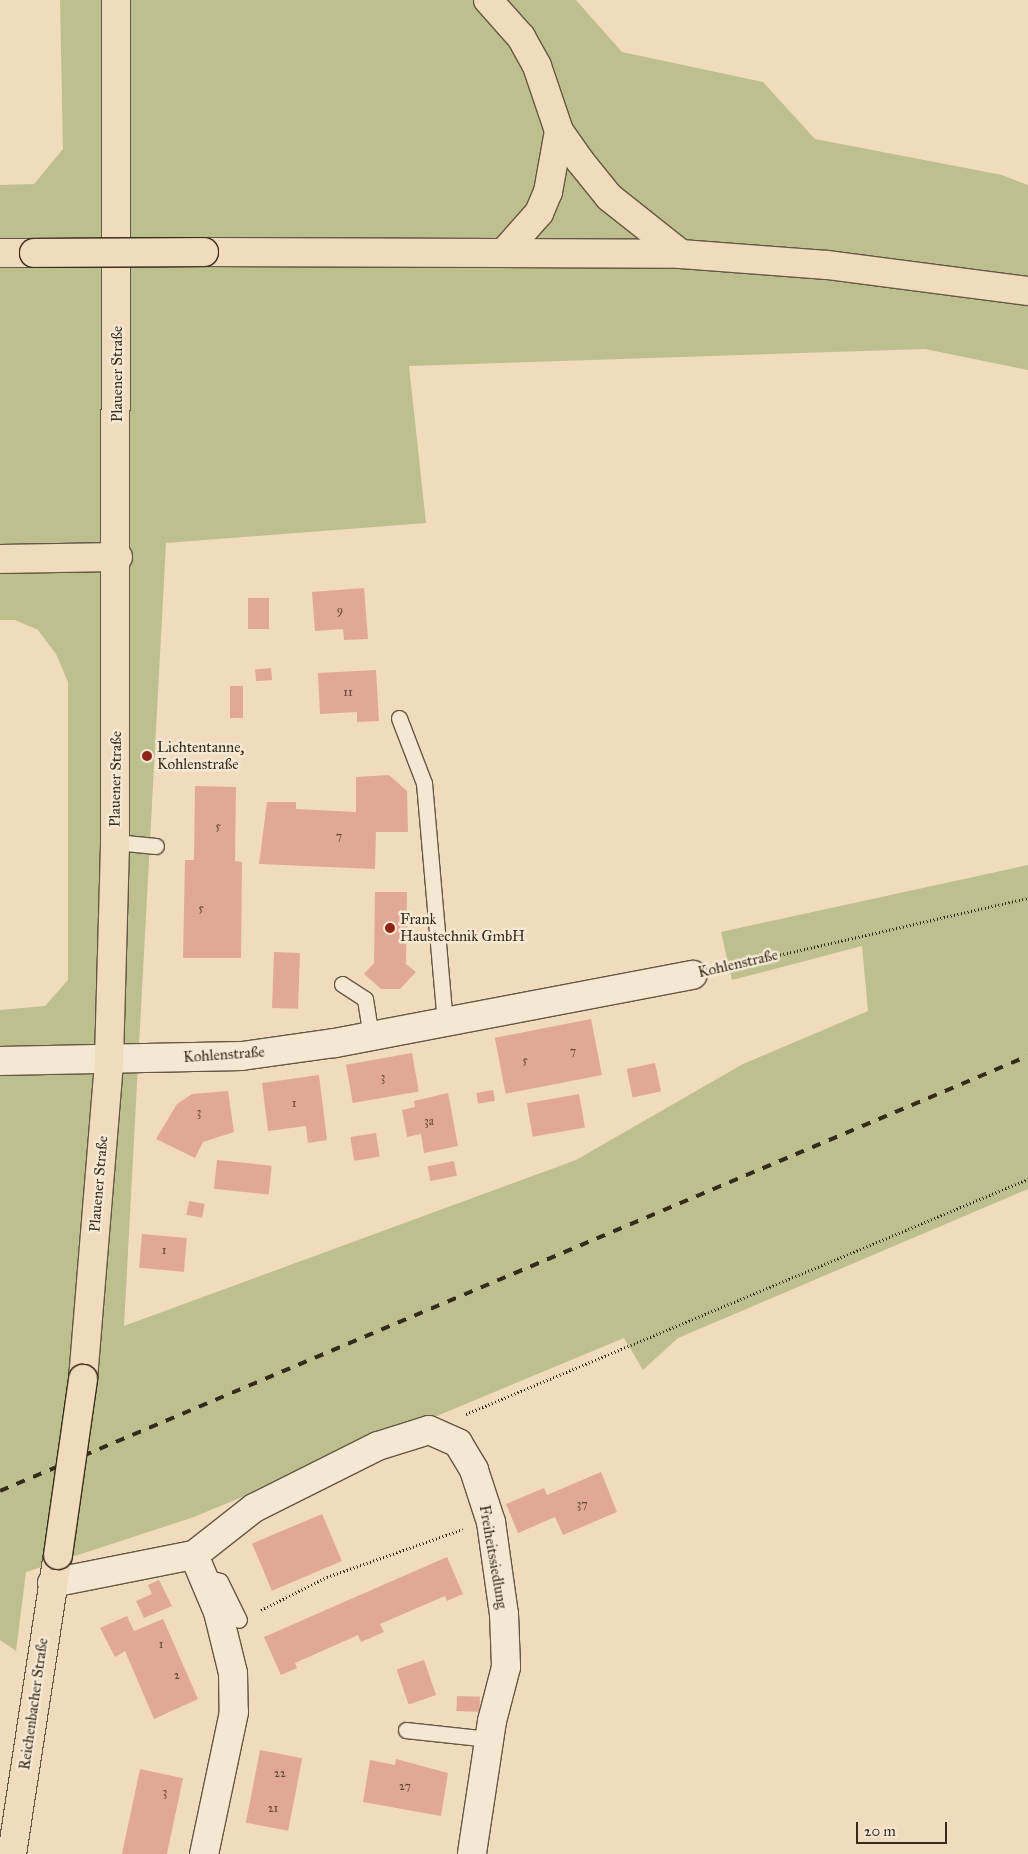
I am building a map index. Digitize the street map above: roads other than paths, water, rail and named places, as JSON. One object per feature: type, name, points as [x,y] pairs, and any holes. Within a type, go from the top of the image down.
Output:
[{"type":"main road","name":"Plauener Straße","points":[[58,1555],[83,1379],[109,1060],[115,842],[118,557],[116,0]]},
{"type":"main road","points":[[488,0],[521,37],[537,66],[559,131],[609,197],[681,254]]},
{"type":"main road","points":[[506,250],[539,213],[548,192],[559,131]]},
{"type":"main road","points":[[0,253],[506,250],[681,254],[827,265],[1028,291]]},
{"type":"main road","points":[[0,559],[118,557]]},
{"type":"main road","name":"Reichenbacher Straße","points":[[12,1854],[52,1583],[58,1555]]},
{"type":"street","name":"Kohlenstraße","points":[[0,1061],[242,1056],[371,1036],[693,975]]},
{"type":"street","name":"Freiheitssiedlung","points":[[199,1566],[254,1508],[378,1446],[429,1430],[458,1443],[474,1470],[490,1522],[504,1614],[506,1667],[489,1739],[472,1854]]},
{"type":"street","points":[[52,1583],[199,1566],[218,1612],[232,1666],[234,1712],[204,1854]]},
{"type":"lane","points":[[399,718],[424,783],[446,1022]]},
{"type":"lane","points":[[115,842],[156,846]]},
{"type":"lane","points":[[342,984],[365,999],[371,1036]]},
{"type":"lane","points":[[199,1566],[220,1581],[239,1620]]},
{"type":"lane","points":[[406,1730],[489,1739]]},
{"type":"railway","points":[[0,1491],[1028,1056]]},
{"type":"place","name":"Lichtentanne, Kohlenstraße","points":[[147,756]]},
{"type":"place","name":"Frank Haustechnik GmbH","points":[[390,928]]}]
